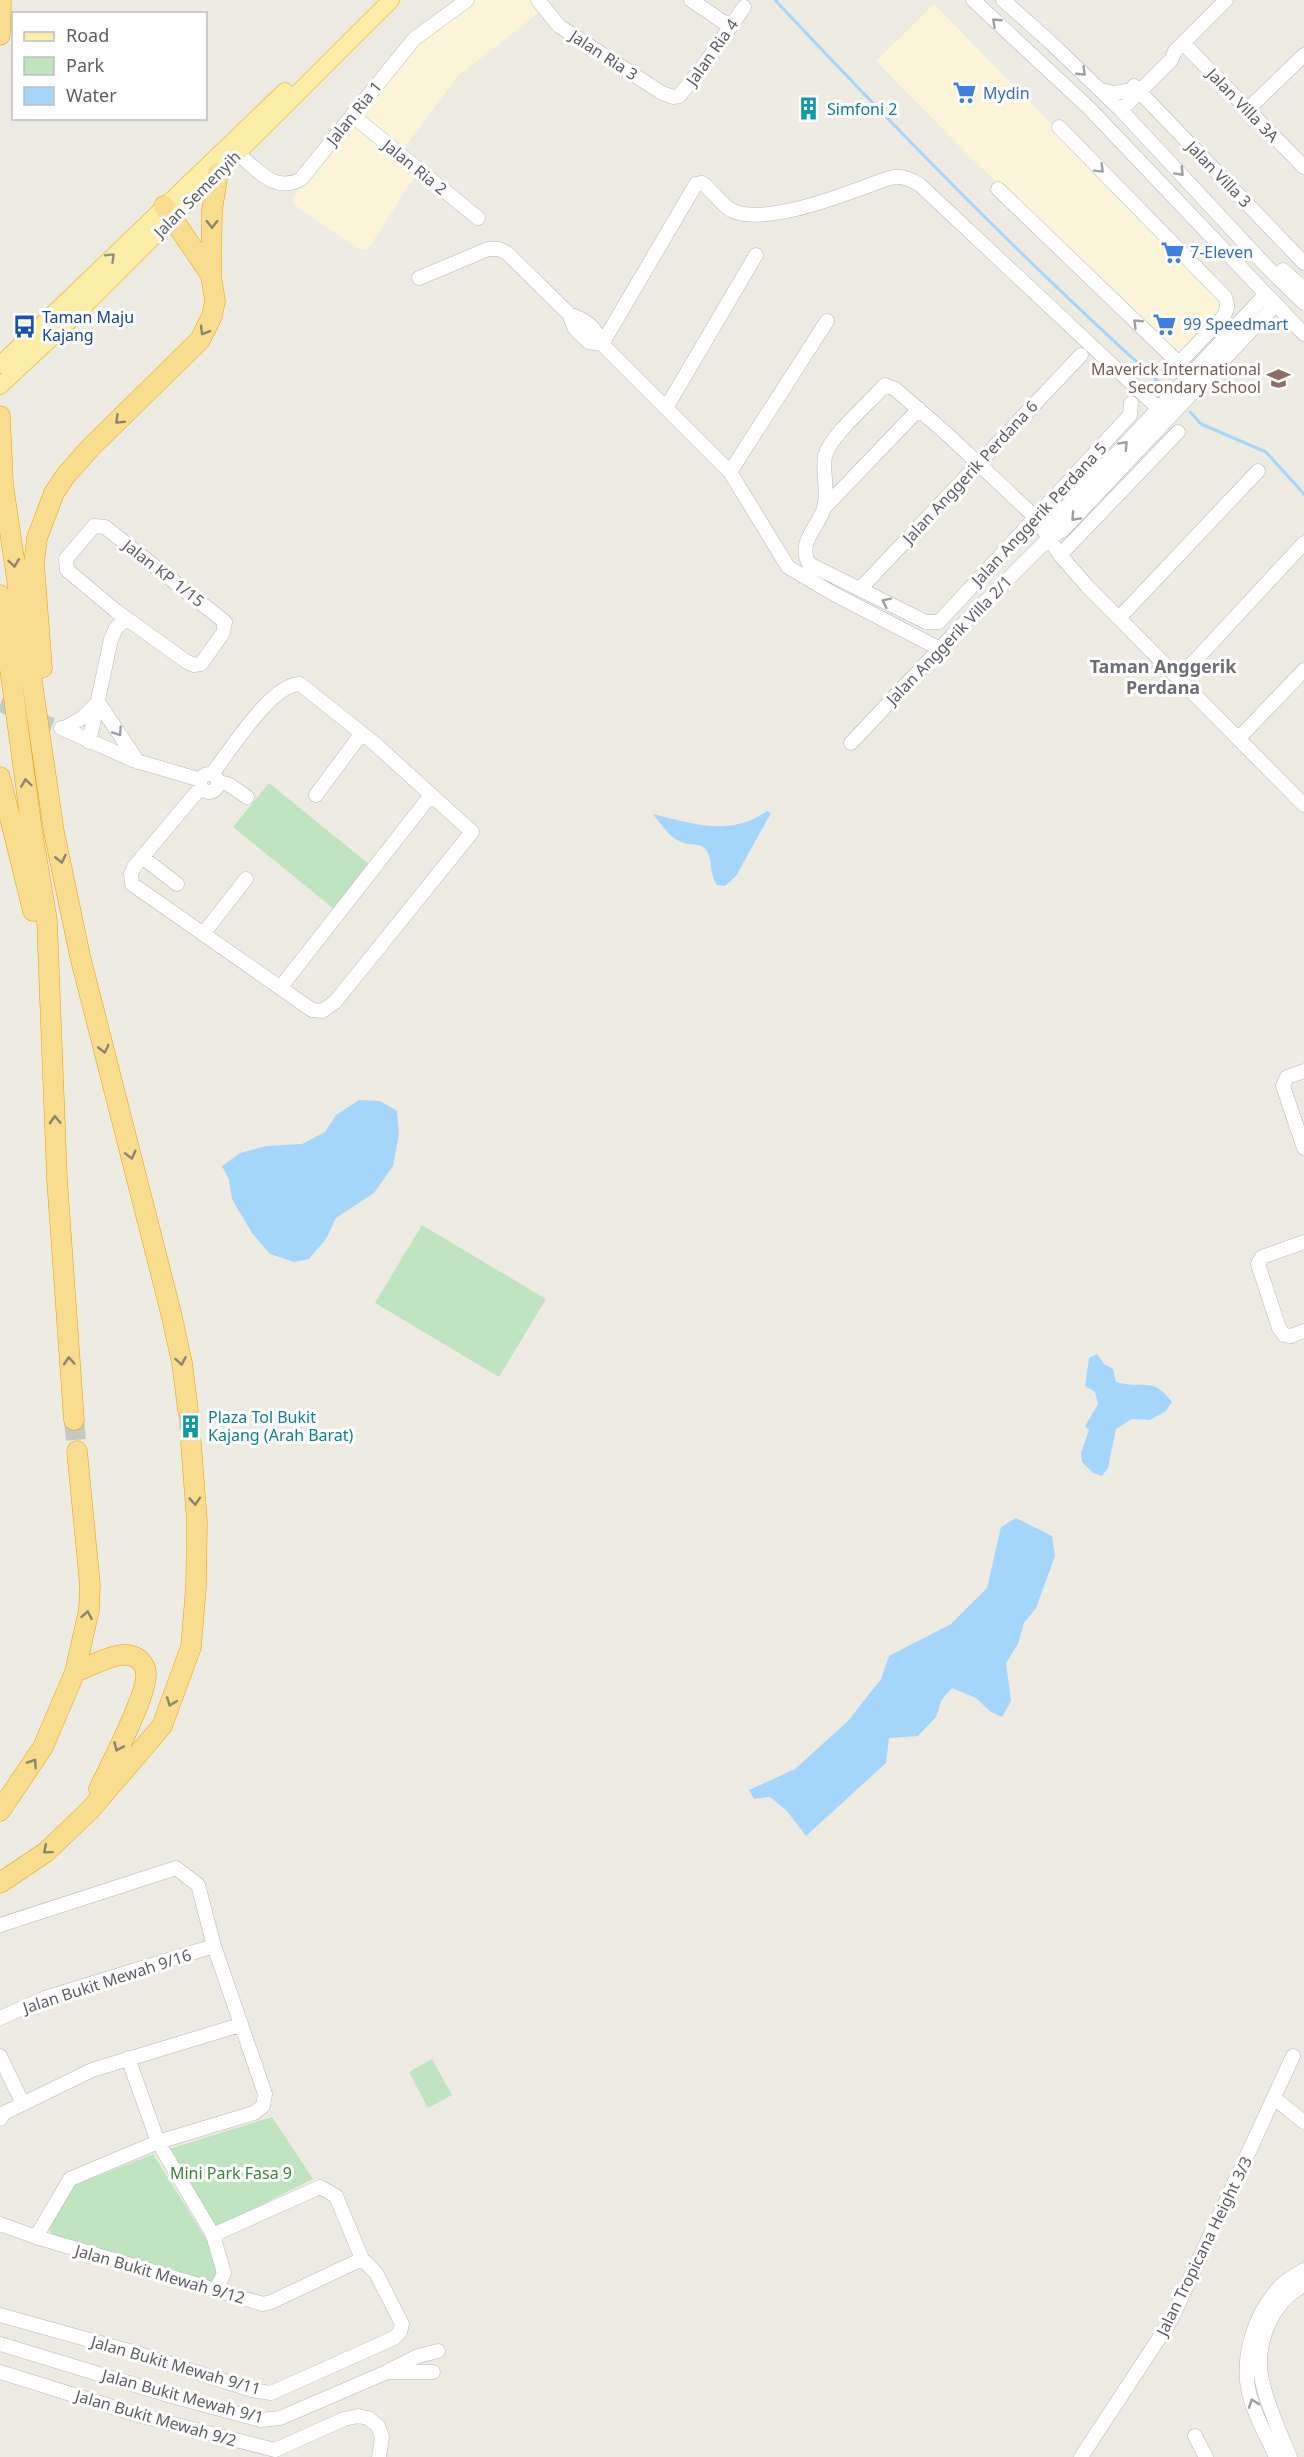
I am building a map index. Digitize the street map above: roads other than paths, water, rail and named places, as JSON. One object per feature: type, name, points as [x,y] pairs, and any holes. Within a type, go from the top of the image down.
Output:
[{"type":"highway","points":[[0,35],[1,0]]},
{"type":"highway","points":[[54,832],[34,564],[37,538],[47,506],[66,475],[200,340],[207,329],[214,301],[211,275],[212,210],[218,173]]},
{"type":"highway","points":[[169,211],[211,275]]},
{"type":"highway","points":[[0,416],[3,484],[54,832],[80,956],[171,1312],[182,1363],[188,1410]]},
{"type":"highway","points":[[0,595],[32,831],[47,921],[57,1179],[74,1420]]},
{"type":"highway","points":[[0,777],[47,966]]},
{"type":"highway","points":[[0,1883],[46,1852],[90,1810],[162,1726],[191,1647],[196,1587],[197,1522],[191,1443]]},
{"type":"highway","points":[[0,1811],[43,1747],[75,1671],[89,1610],[90,1585],[77,1451]]},
{"type":"highway","points":[[75,1671],[127,1654],[137,1657],[144,1665],[146,1674],[143,1692],[90,1810]]},
{"type":"main road","name":"Jalan Semenyih","points":[[169,211],[218,173],[238,154],[390,0]]},
{"type":"main road","name":"Jalan Semenyih","points":[[0,386],[44,334],[340,39],[390,0]]},
{"type":"main road","name":"Jalan Semenyih","points":[[0,364],[44,334]]},
{"type":"street","name":"Jalan Ria 1","points":[[238,154],[270,181],[282,185],[292,184],[301,179],[414,39],[467,0]]},
{"type":"street","name":"Jalan Ria 3","points":[[538,0],[559,26],[662,93],[673,97],[679,96]]},
{"type":"street","points":[[690,0],[729,26]]},
{"type":"street","points":[[974,0],[1113,132],[1251,278],[1273,297],[1304,334]]},
{"type":"street","points":[[1003,0],[1140,129],[1278,277],[1299,291]]},
{"type":"street","points":[[1113,132],[1116,108],[1171,60],[1179,47],[1226,0]]},
{"type":"street","name":"Jalan Ria 4","points":[[679,96],[704,65],[744,7]]},
{"type":"street","points":[[1020,43],[1025,30],[1023,18]]},
{"type":"street","name":"Jalan Villa 3A","points":[[1179,47],[1304,167]]},
{"type":"street","points":[[1247,110],[1304,55]]},
{"type":"street","points":[[1101,90],[1114,93],[1134,92]]},
{"type":"street","points":[[1134,92],[1136,118],[1140,129]]},
{"type":"street","name":"Jalan Villa 3","points":[[1134,92],[1304,263]]},
{"type":"street","points":[[1089,108],[1116,108]]},
{"type":"street","name":"Jalan Ria 2","points":[[352,116],[478,218]]},
{"type":"street","points":[[1059,127],[1225,297],[1228,304],[1227,311],[1179,363]]},
{"type":"street","points":[[602,344],[696,184],[702,183],[731,210],[750,215],[782,211],[895,177],[909,179],[920,185],[1158,408]]},
{"type":"street","points":[[998,189],[1200,384]]},
{"type":"street","points":[[419,278],[488,249],[499,249],[510,256],[569,314],[575,329],[589,342],[602,344],[730,471],[788,567],[834,594],[940,649]]},
{"type":"street","points":[[666,408],[756,255]]},
{"type":"street","points":[[1261,259],[1274,262],[1299,291],[1304,303]]},
{"type":"street","points":[[1273,297],[1278,277]]},
{"type":"street","points":[[1251,278],[1255,316],[1293,323]]},
{"type":"street","points":[[1273,297],[1299,291]]},
{"type":"street","name":"Jalan Anggerik Villa 2/1","points":[[851,743],[1049,538],[1062,530],[1200,384],[1273,297]]},
{"type":"street","name":"Jalan Anggerik Villa 2/1","points":[[1049,538],[1052,522],[1190,374],[1255,316]]},
{"type":"street","points":[[730,471],[827,321]]},
{"type":"street","name":"Jalan Anggerik Perdana 6","points":[[860,589],[1081,355]]},
{"type":"street","points":[[824,507],[825,459],[829,445],[885,385],[895,389],[980,464],[1035,517],[1060,555],[1087,586],[1302,799]]},
{"type":"street","name":"Jalan Anggerik Perdana 5","points":[[860,589],[926,622],[939,622],[1130,415],[1131,403]]},
{"type":"street","points":[[860,589],[809,564],[805,546],[824,507],[919,410]]},
{"type":"street","points":[[1060,555],[1178,432]]},
{"type":"street","points":[[1119,618],[1257,471]]},
{"type":"street","name":"Jalan KP 1/15","points":[[94,526],[105,527],[225,622],[223,633],[201,664],[194,665],[126,619],[65,566],[66,559],[94,526]]},
{"type":"street","points":[[1179,678],[1304,543]]},
{"type":"street","points":[[88,742],[111,639],[116,628],[126,619]]},
{"type":"street","points":[[1239,738],[1304,670]]},
{"type":"street","points":[[294,684],[300,684],[311,691],[362,733],[472,832],[335,1002],[322,1011],[312,1010],[132,884],[130,874],[208,781],[269,701],[294,684]]},
{"type":"street","points":[[98,702],[82,718],[62,728],[88,742],[138,762],[208,781],[228,784],[247,797]]},
{"type":"street","points":[[98,702],[138,762]]},
{"type":"street","points":[[316,795],[362,733]]},
{"type":"street","points":[[280,988],[431,795]]},
{"type":"street","points":[[142,857],[177,884]]},
{"type":"street","points":[[203,934],[246,879]]},
{"type":"street","points":[[1304,1071],[1287,1077],[1283,1086],[1304,1148]]},
{"type":"street","points":[[1297,1333],[1284,1335],[1279,1328],[1258,1264],[1262,1257],[1304,1242]]},
{"type":"street","points":[[0,1925],[176,1868],[198,1885],[214,1946],[265,2094],[263,2106],[254,2113],[158,2142],[70,2179],[36,2237]]},
{"type":"street","name":"Jalan Bukit Mewah 9/16","points":[[0,2018],[45,1998],[214,1946]]},
{"type":"street","points":[[0,2119],[4,2113],[90,2072],[128,2058],[240,2025]]},
{"type":"street","points":[[0,2056],[23,2104]]},
{"type":"street","name":"Jalan Tropicana Height 3/3","points":[[1081,2457],[1171,2320],[1293,2056]]},
{"type":"street","points":[[128,2058],[158,2142],[213,2235],[224,2273],[216,2290]]},
{"type":"street","points":[[1274,2098],[1304,2122]]},
{"type":"street","points":[[213,2235],[320,2187],[336,2196],[362,2259]]},
{"type":"street","name":"Jalan Bukit Mewah 9/12","points":[[0,2224],[36,2237],[263,2304],[362,2259]]},
{"type":"street","name":"Jalan Bukit Mewah 9/11","points":[[0,2315],[136,2353],[252,2390],[271,2392],[394,2338],[400,2332],[402,2324],[386,2291],[376,2273],[362,2259]]},
{"type":"street","points":[[1276,2457],[1250,2395],[1246,2365],[1252,2332],[1263,2309],[1279,2287],[1304,2270]]},
{"type":"street","points":[[1290,2457],[1266,2395],[1261,2375],[1261,2355],[1267,2326],[1283,2299],[1304,2285]]},
{"type":"street","name":"Jalan Bukit Mewah 9/1","points":[[0,2344],[168,2395],[261,2420],[280,2418],[387,2372],[433,2372]]},
{"type":"street","points":[[387,2372],[418,2355],[438,2351]]},
{"type":"street","name":"Jalan Bukit Mewah 9/2","points":[[0,2372],[274,2454],[344,2419],[358,2416],[368,2418],[378,2426],[382,2437],[379,2457]]},
{"type":"street","points":[[1195,2436],[1206,2457]]},
{"type":"water","points":[[767,811],[771,813],[736,876],[725,886],[717,885],[710,858],[704,848],[679,841],[653,814],[697,824],[726,826],[740,824]]},
{"type":"water","points":[[359,1100],[380,1101],[397,1111],[399,1134],[393,1166],[374,1193],[336,1218],[326,1239],[309,1259],[294,1262],[270,1254],[252,1233],[232,1199],[229,1180],[222,1166],[240,1153],[266,1146],[302,1144],[325,1132],[336,1115]]},
{"type":"water","points":[[1097,1354],[1104,1364],[1113,1369],[1116,1382],[1153,1386],[1172,1402],[1166,1411],[1150,1420],[1132,1419],[1116,1429],[1108,1468],[1102,1476],[1093,1473],[1082,1462],[1081,1453],[1089,1430],[1085,1426],[1098,1404],[1095,1392],[1085,1386],[1089,1358]]},
{"type":"water","points":[[1016,1518],[1052,1536],[1055,1556],[1036,1608],[1024,1623],[1018,1644],[1006,1663],[1011,1701],[1002,1717],[991,1712],[976,1698],[952,1688],[942,1699],[936,1717],[918,1736],[889,1738],[886,1763],[806,1836],[786,1810],[770,1797],[754,1799],[749,1790],[795,1769],[848,1721],[881,1679],[889,1656],[951,1624],[987,1588],[1001,1527]]},
{"type":"waterway","points":[[775,0],[963,196],[1060,291],[1160,383]]},
{"type":"waterway","points":[[1190,412],[1201,424],[1266,452],[1304,494]]},
{"type":"tunnel","points":[[0,705],[61,728]]},
{"type":"tunnel","points":[[188,1410],[191,1443]]},
{"type":"tunnel","points":[[74,1420],[77,1451]]},
{"type":"place","name":"Mydin","points":[[965,93]]},
{"type":"place","name":"Simfoni 2","points":[[809,109]]},
{"type":"place","name":"7-Eleven","points":[[1172,252]]},
{"type":"place","name":"99 Speedmart","points":[[1165,324]]},
{"type":"place","name":"Taman Maju Kajang","points":[[24,326]]},
{"type":"place","name":"Maverick International Secondary School","points":[[1279,378]]},
{"type":"place","name":"Plaza Tol Bukit Kajang (Arah Barat)","points":[[190,1426]]},
{"type":"district","name":"Taman Anggerik Perdana","points":[[1163,677]]},
{"type":"park label","name":"Mini Park Fasa 9","points":[[231,2173]]}]
